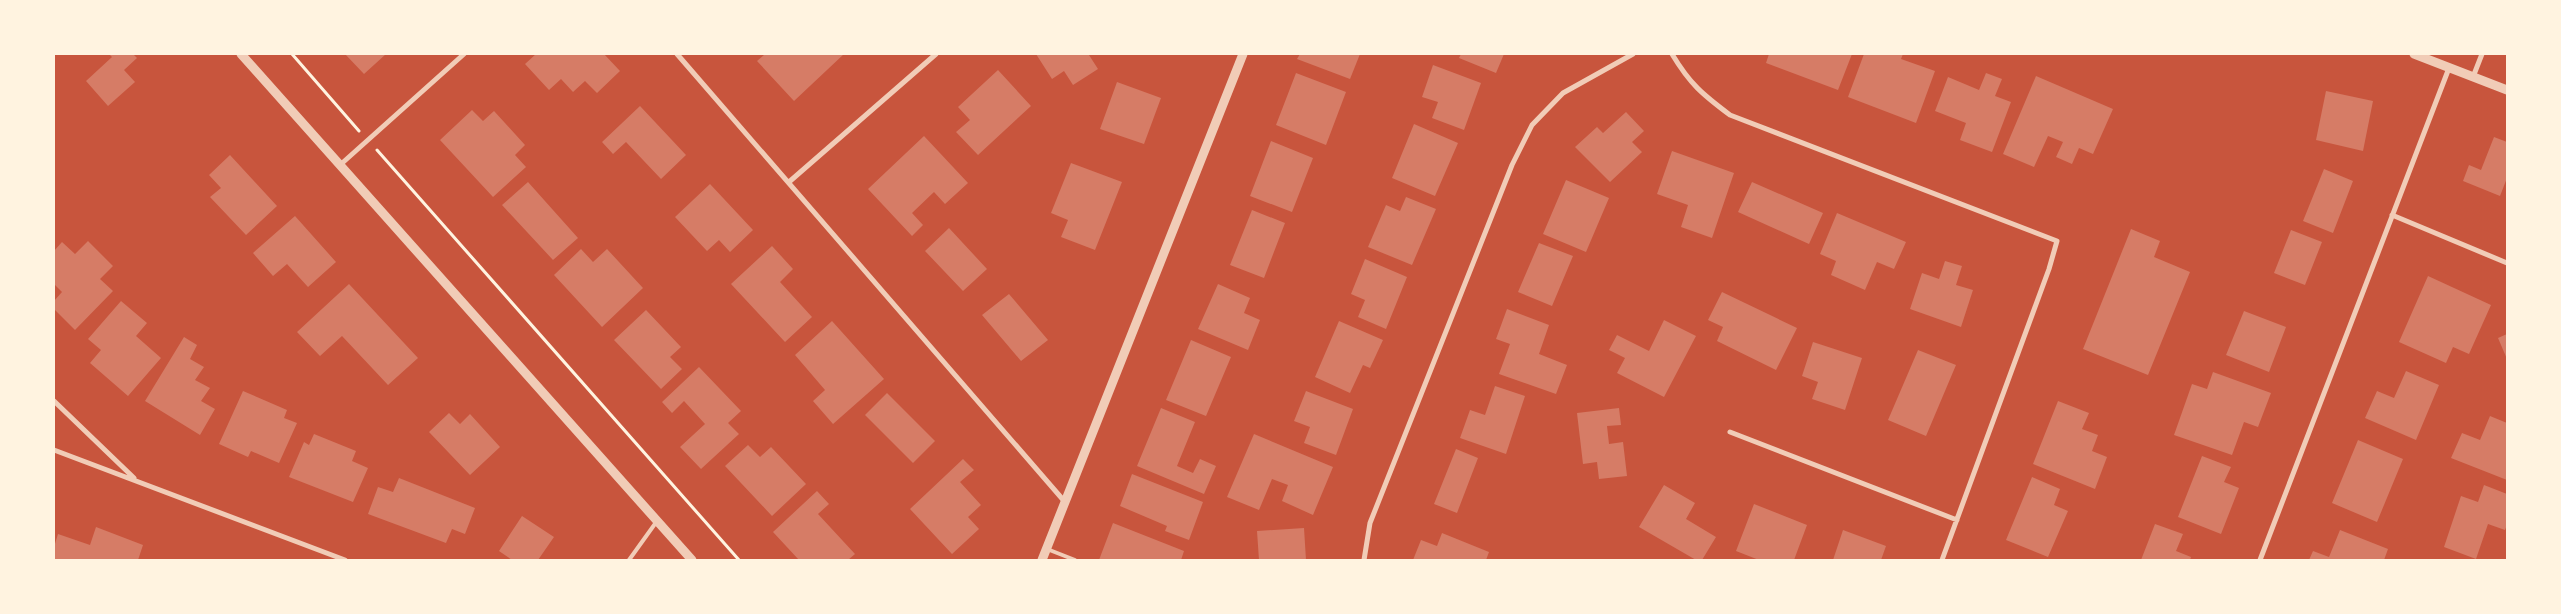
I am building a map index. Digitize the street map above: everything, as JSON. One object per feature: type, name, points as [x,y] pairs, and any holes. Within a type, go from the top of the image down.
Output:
[{"type":"street","points":[[241,54],[692,560]]},
{"type":"street","points":[[340,165],[464,54]]},
{"type":"street","points":[[677,54],[1065,502]]},
{"type":"street","points":[[789,182],[936,54]]},
{"type":"street","points":[[1042,560],[1243,54]]},
{"type":"street","points":[[1364,560],[1370,523],[1509,174],[1532,125],[1563,93],[1633,54]]},
{"type":"street","points":[[1672,54],[1686,77],[1697,90],[1730,115],[2057,241],[2049,269],[1942,560]]},
{"type":"street","points":[[2414,54],[2507,90]]},
{"type":"street","points":[[2473,78],[2482,54]]},
{"type":"street","points":[[2260,560],[2449,68]]},
{"type":"street","points":[[2392,215],[2507,262]]},
{"type":"street","points":[[54,401],[137,481]]},
{"type":"street","points":[[1730,432],[1957,520]]},
{"type":"street","points":[[54,450],[345,560]]},
{"type":"lane","points":[[629,560],[657,521]]},
{"type":"lane","points":[[1047,549],[1075,560]]},
{"type":"path","points":[[292,54],[358,129]]},
{"type":"path","points":[[375,148],[739,560]]},
{"type":"building","points":[[109,54],[133,54],[137,58],[124,70],[135,82],[108,106],[86,81],[112,57]]},
{"type":"building","points":[[345,54],[386,54],[364,74]]},
{"type":"building","points":[[536,54],[604,54],[620,71],[597,93],[585,81],[573,92],[561,79],[549,90],[525,64]]},
{"type":"building","points":[[765,54],[844,54],[794,101],[757,61]]},
{"type":"building","points":[[1036,54],[1091,54],[1089,55],[1098,69],[1073,85],[1064,71],[1052,79]]},
{"type":"building","points":[[1300,54],[1360,54],[1350,79],[1297,59]]},
{"type":"building","points":[[1461,54],[1504,54],[1496,73],[1459,58]]},
{"type":"building","points":[[1769,54],[1852,54],[1838,90],[1766,63]]},
{"type":"building","points":[[1864,54],[1903,54],[1901,59],[1935,71],[1916,123],[1848,97]]},
{"type":"building","points":[[1433,65],[1481,83],[1464,130],[1432,118],[1438,102],[1422,97]]},
{"type":"building","points":[[998,70],[1031,106],[978,155],[956,132],[970,120],[958,107]]},
{"type":"building","points":[[1296,73],[1346,92],[1326,145],[1276,125]]},
{"type":"building","points":[[1986,73],[2002,79],[1995,96],[2011,102],[1992,152],[1960,140],[1966,123],[1935,111],[1948,77],[1979,90]]},
{"type":"building","points":[[2036,76],[2113,109],[2093,154],[2079,148],[2072,164],[2056,157],[2063,142],[2048,136],[2034,167],[2003,154]]},
{"type":"building","points":[[1117,82],[1161,98],[1144,144],[1100,129]]},
{"type":"building","points":[[2326,91],[2373,101],[2363,151],[2316,140]]},
{"type":"building","points":[[640,106],[686,155],[661,179],[626,142],[613,154],[602,142]]},
{"type":"building","points":[[472,110],[483,121],[494,111],[525,145],[515,155],[526,167],[493,197],[440,140]]},
{"type":"building","points":[[1626,112],[1644,131],[1632,142],[1642,152],[1610,182],[1575,147],[1597,127],[1603,133]]},
{"type":"building","points":[[1414,124],[1458,143],[1435,196],[1392,178]]},
{"type":"building","points":[[924,136],[968,183],[945,204],[934,192],[912,213],[923,225],[912,236],[868,189]]},
{"type":"building","points":[[2494,137],[2507,142],[2507,178],[2500,196],[2463,181],[2469,165],[2481,170]]},
{"type":"building","points":[[1271,141],[1313,158],[1292,212],[1250,196]]},
{"type":"building","points":[[1672,151],[1734,173],[1712,238],[1681,227],[1688,205],[1657,194]]},
{"type":"building","points":[[230,155],[277,206],[246,235],[210,197],[221,188],[209,175]]},
{"type":"building","points":[[1071,163],[1122,182],[1095,250],[1061,237],[1068,220],[1051,213]]},
{"type":"building","points":[[2324,169],[2353,181],[2333,233],[2303,221]]},
{"type":"building","points":[[1566,180],[1609,198],[1586,252],[1543,234]]},
{"type":"building","points":[[528,182],[578,238],[553,260],[502,205]]},
{"type":"building","points":[[1752,182],[1823,213],[1809,244],[1738,212]]},
{"type":"building","points":[[710,184],[753,230],[730,252],[719,240],[707,251],[675,217]]},
{"type":"building","points":[[1406,197],[1436,209],[1412,265],[1368,247],[1386,205],[1400,211]]},
{"type":"building","points":[[1252,210],[1285,223],[1264,278],[1230,265]]},
{"type":"building","points":[[1837,213],[1906,242],[1894,269],[1877,262],[1865,290],[1831,275],[1836,261],[1820,254]]},
{"type":"building","points":[[295,216],[336,262],[308,287],[287,264],[273,276],[253,253]]},
{"type":"building","points":[[949,228],[987,269],[963,291],[925,251]]},
{"type":"building","points":[[2131,229],[2160,241],[2154,257],[2190,272],[2148,375],[2083,349]]},
{"type":"building","points":[[2291,230],[2322,242],[2305,285],[2274,273]]},
{"type":"building","points":[[88,241],[113,266],[100,279],[113,291],[75,330],[54,309],[54,301],[62,292],[54,284],[54,251],[62,242],[75,254]]},
{"type":"building","points":[[1539,243],[1573,256],[1552,306],[1518,292]]},
{"type":"building","points":[[772,246],[793,269],[780,282],[812,317],[785,342],[731,284]]},
{"type":"building","points":[[581,249],[593,262],[607,249],[643,288],[602,327],[554,275]]},
{"type":"building","points":[[1365,259],[1407,277],[1386,329],[1358,317],[1365,300],[1351,294]]},
{"type":"building","points":[[1945,261],[1962,266],[1956,285],[1973,290],[1961,327],[1910,309],[1922,273],[1939,279]]},
{"type":"building","points":[[2428,276],[2491,305],[2469,354],[2453,347],[2446,363],[2399,342]]},
{"type":"building","points":[[349,284],[418,358],[388,385],[342,336],[320,356],[297,332]]},
{"type":"building","points":[[1218,284],[1250,298],[1244,313],[1260,320],[1248,350],[1198,329]]},
{"type":"building","points":[[1722,292],[1797,328],[1776,370],[1717,341],[1723,327],[1708,320]]},
{"type":"building","points":[[1009,294],[1048,340],[1021,361],[982,315]]},
{"type":"building","points":[[121,301],[147,323],[136,336],[161,358],[128,396],[90,363],[101,350],[88,339]]},
{"type":"building","points":[[1507,309],[1549,325],[1539,354],[1567,365],[1556,394],[1499,374],[1510,344],[1496,339]]},
{"type":"building","points":[[646,310],[681,347],[670,357],[682,369],[661,389],[614,340]]},
{"type":"building","points":[[2244,311],[2286,327],[2269,372],[2226,355]]},
{"type":"building","points":[[1664,320],[1696,336],[1664,397],[1617,373],[1625,358],[1609,350],[1617,335],[1649,351]]},
{"type":"building","points":[[832,321],[884,379],[833,424],[813,401],[825,390],[795,355]]},
{"type":"building","points":[[1339,321],[1383,340],[1370,368],[1363,365],[1350,393],[1315,377]]},
{"type":"building","points":[[2507,334],[2507,359],[2498,338]]},
{"type":"building","points":[[184,337],[197,345],[190,359],[204,367],[195,380],[210,388],[201,401],[215,409],[200,435],[145,401]]},
{"type":"building","points":[[1191,340],[1231,357],[1206,416],[1166,400]]},
{"type":"building","points":[[1813,342],[1862,358],[1845,410],[1812,399],[1818,382],[1802,376]]},
{"type":"building","points":[[1918,350],[1956,365],[1926,436],[1888,420]]},
{"type":"building","points":[[699,367],[741,411],[728,423],[739,434],[701,469],[680,447],[705,424],[684,401],[672,413],[662,402]]},
{"type":"building","points":[[2406,371],[2439,385],[2416,440],[2365,418],[2377,391],[2394,398]]},
{"type":"building","points":[[2213,372],[2271,393],[2258,427],[2244,422],[2232,455],[2174,435],[2192,384],[2207,389]]},
{"type":"building","points":[[1495,386],[1525,396],[1506,454],[1460,438],[1470,410],[1485,415]]},
{"type":"building","points":[[243,391],[287,410],[284,418],[297,423],[279,463],[251,451],[248,457],[219,444]]},
{"type":"building","points":[[1306,391],[1353,409],[1336,455],[1304,443],[1310,427],[1294,421]]},
{"type":"building","points":[[887,393],[935,441],[913,463],[865,415]]},
{"type":"building","points":[[2058,401],[2089,413],[2082,429],[2098,435],[2092,451],[2107,457],[2095,489],[2033,464]]},
{"type":"building","points":[[1161,408],[1195,422],[1177,466],[1193,473],[1200,459],[1216,466],[1204,494],[1137,466]]},
{"type":"building","points":[[1619,408],[1621,425],[1607,426],[1609,444],[1623,442],[1627,476],[1599,479],[1597,462],[1583,464],[1577,413]]},
{"type":"building","points":[[449,413],[460,424],[470,414],[500,447],[470,475],[429,432]]},
{"type":"building","points":[[2490,416],[2507,423],[2507,480],[2451,458],[2462,433],[2480,440]]},
{"type":"building","points":[[314,434],[356,451],[352,461],[368,468],[353,502],[289,477],[304,442],[309,445]]},
{"type":"building","points":[[1254,434],[1333,467],[1313,515],[1282,501],[1288,485],[1272,479],[1259,510],[1227,497]]},
{"type":"building","points":[[2358,440],[2403,459],[2377,522],[2332,503]]},
{"type":"building","points":[[748,445],[760,457],[771,447],[806,484],[772,516],[725,466]]},
{"type":"building","points":[[1456,449],[1478,458],[1457,513],[1434,504]]},
{"type":"building","points":[[2202,456],[2231,467],[2224,482],[2239,488],[2221,534],[2178,517]]},
{"type":"building","points":[[963,459],[974,470],[960,482],[981,505],[968,517],[979,529],[952,554],[910,509]]},
{"type":"building","points":[[1132,474],[1203,502],[1189,540],[1165,531],[1167,526],[1120,506]]},
{"type":"building","points":[[2032,477],[2060,489],[2054,505],[2068,511],[2048,557],[2006,540]]},
{"type":"building","points":[[399,478],[475,508],[465,534],[452,529],[446,543],[368,514],[378,487],[393,492]]},
{"type":"building","points":[[1664,485],[1695,503],[1686,519],[1716,537],[1702,560],[1696,560],[1639,527]]},
{"type":"building","points":[[2484,485],[2507,494],[2507,525],[2505,530],[2488,524],[2476,559],[2444,547],[2461,496],[2478,502]]},
{"type":"building","points":[[817,491],[829,504],[818,514],[855,554],[848,560],[799,560],[773,532]]},
{"type":"building","points":[[1754,504],[1807,525],[1794,560],[1759,560],[1736,551]]},
{"type":"building","points":[[522,516],[554,537],[538,560],[512,560],[499,551]]},
{"type":"building","points":[[1113,523],[1184,551],[1181,560],[1099,560]]},
{"type":"building","points":[[2155,524],[2183,534],[2176,551],[2191,557],[2190,560],[2141,560]]},
{"type":"building","points":[[96,527],[143,545],[138,560],[54,560],[54,547],[58,534],[90,545]]},
{"type":"building","points":[[1304,528],[1306,560],[1259,560],[1257,531]]},
{"type":"building","points":[[1843,530],[1886,546],[1881,560],[1833,560]]},
{"type":"building","points":[[2340,530],[2388,549],[2384,560],[2309,560],[2313,551],[2329,557]]},
{"type":"building","points":[[1442,533],[1489,552],[1486,560],[1413,560],[1421,540],[1437,546]]}]
